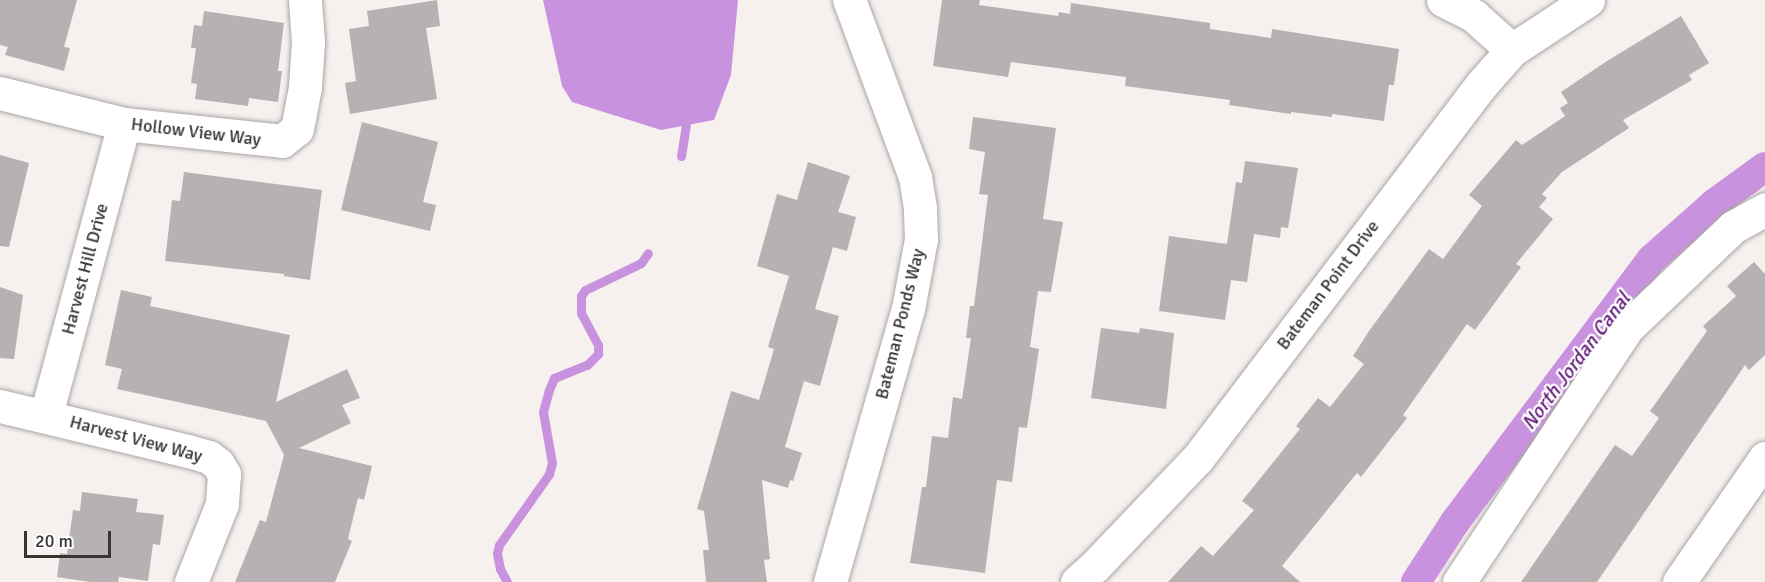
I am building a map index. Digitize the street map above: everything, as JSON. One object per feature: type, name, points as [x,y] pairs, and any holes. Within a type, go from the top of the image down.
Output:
[{"type":"street","name":"Hollow View Way","points":[[0,93],[124,124],[273,142],[289,138],[297,129],[305,87],[308,42],[305,0]]},
{"type":"street","name":"Bateman Ponds Way","points":[[830,582],[908,309],[921,239],[920,208],[915,177],[849,0]]},
{"type":"street","points":[[1443,0],[1474,16],[1512,50]]},
{"type":"street","name":"Bateman Point Drive","points":[[1077,582],[1104,558],[1198,458],[1448,125],[1512,50],[1588,0]]},
{"type":"street","name":"Harvest Hill Drive","points":[[46,415],[124,124]]},
{"type":"street","points":[[1459,582],[1628,327],[1733,227],[1765,209]]},
{"type":"street","name":"Harvest View Way","points":[[0,406],[46,415],[188,451],[209,457],[218,464],[224,474],[222,504],[191,582]]},
{"type":"street","points":[[1679,582],[1765,459]]},
{"type":"shaded area","points":[[543,0],[738,0],[731,75],[714,120],[661,130],[572,102],[562,86]]},
{"type":"building","points":[[0,0],[77,0],[64,47],[70,48],[64,71],[5,55],[8,47],[0,45]]},
{"type":"building","points":[[437,0],[440,26],[426,28],[437,99],[350,114],[345,83],[356,81],[349,29],[369,26],[367,11]]},
{"type":"building","points":[[942,0],[980,0],[979,5],[1058,16],[1059,12],[1070,14],[1071,3],[1210,23],[1210,29],[1271,38],[1272,29],[1399,49],[1394,85],[1389,85],[1384,121],[1332,114],[1332,117],[1291,112],[1291,114],[1229,105],[1230,100],[1125,86],[1126,77],[1011,62],[1008,77],[933,66]]},
{"type":"building","points":[[204,11],[284,23],[278,71],[282,71],[278,102],[249,98],[248,106],[195,99],[197,84],[191,83],[196,48],[191,48],[194,25],[202,26]]},
{"type":"building","points":[[1681,16],[1709,63],[1689,75],[1692,80],[1623,120],[1629,128],[1562,172],[1542,194],[1547,198],[1539,207],[1553,219],[1516,264],[1521,267],[1475,330],[1467,324],[1403,415],[1407,418],[1361,477],[1357,473],[1282,566],[1300,582],[1168,582],[1201,546],[1213,556],[1254,510],[1242,501],[1300,429],[1296,426],[1318,398],[1330,407],[1364,364],[1353,356],[1369,331],[1429,249],[1443,259],[1482,206],[1469,195],[1516,140],[1522,145],[1565,116],[1560,108],[1568,103],[1561,92]]},
{"type":"building","points":[[973,117],[1056,128],[1043,219],[1063,222],[1051,292],[1038,291],[1030,347],[1039,349],[1027,428],[1019,427],[1012,482],[997,480],[985,573],[910,563],[922,487],[926,487],[932,436],[948,438],[953,397],[962,399],[971,338],[966,338],[970,306],[974,306],[988,195],[979,194],[985,152],[969,149]]},
{"type":"building","points":[[362,122],[438,142],[423,202],[436,205],[430,231],[341,210]]},
{"type":"building","points":[[0,155],[29,163],[9,247],[0,246]]},
{"type":"building","points":[[1245,161],[1298,168],[1288,228],[1281,227],[1280,238],[1254,234],[1247,282],[1231,280],[1225,320],[1159,311],[1169,236],[1227,244],[1236,182],[1242,183]]},
{"type":"building","points":[[808,162],[850,176],[838,212],[856,217],[847,251],[833,247],[815,309],[839,316],[820,386],[804,381],[785,447],[802,453],[793,481],[790,480],[788,488],[762,480],[770,559],[764,560],[767,582],[706,582],[703,550],[709,550],[704,511],[697,509],[731,391],[759,400],[774,349],[768,347],[789,276],[757,266],[777,194],[797,200]]},
{"type":"building","points":[[184,172],[322,190],[310,280],[284,276],[284,274],[165,261],[172,200],[180,201]]},
{"type":"building","points":[[1754,262],[1765,274],[1765,355],[1749,370],[1745,365],[1597,582],[1521,582],[1615,445],[1632,456],[1659,418],[1650,411],[1707,331],[1703,326],[1736,296],[1727,286]]},
{"type":"building","points":[[0,287],[23,295],[14,359],[0,358]]},
{"type":"building","points":[[121,290],[152,297],[150,306],[290,335],[276,402],[347,369],[360,398],[342,405],[351,423],[299,448],[372,466],[364,500],[358,498],[348,539],[352,541],[335,582],[235,582],[260,520],[266,522],[284,455],[266,421],[117,389],[122,369],[105,365]]},
{"type":"building","points":[[1101,328],[1139,333],[1140,328],[1174,333],[1166,409],[1091,398]]},
{"type":"building","points":[[82,492],[138,499],[136,512],[164,515],[160,545],[153,544],[148,581],[119,577],[118,582],[90,582],[57,577],[60,553],[67,554],[73,510],[80,511]]},
{"type":"waterway","points":[[681,156],[686,125]]},
{"type":"waterway","name":"North Jordan Canal","points":[[1416,582],[1455,522],[1652,259],[1714,204],[1765,167]]},
{"type":"waterway","points":[[507,582],[500,569],[497,553],[499,545],[549,474],[552,463],[543,412],[549,390],[554,378],[587,365],[598,354],[598,345],[581,313],[581,296],[585,290],[641,263],[648,253]]}]
